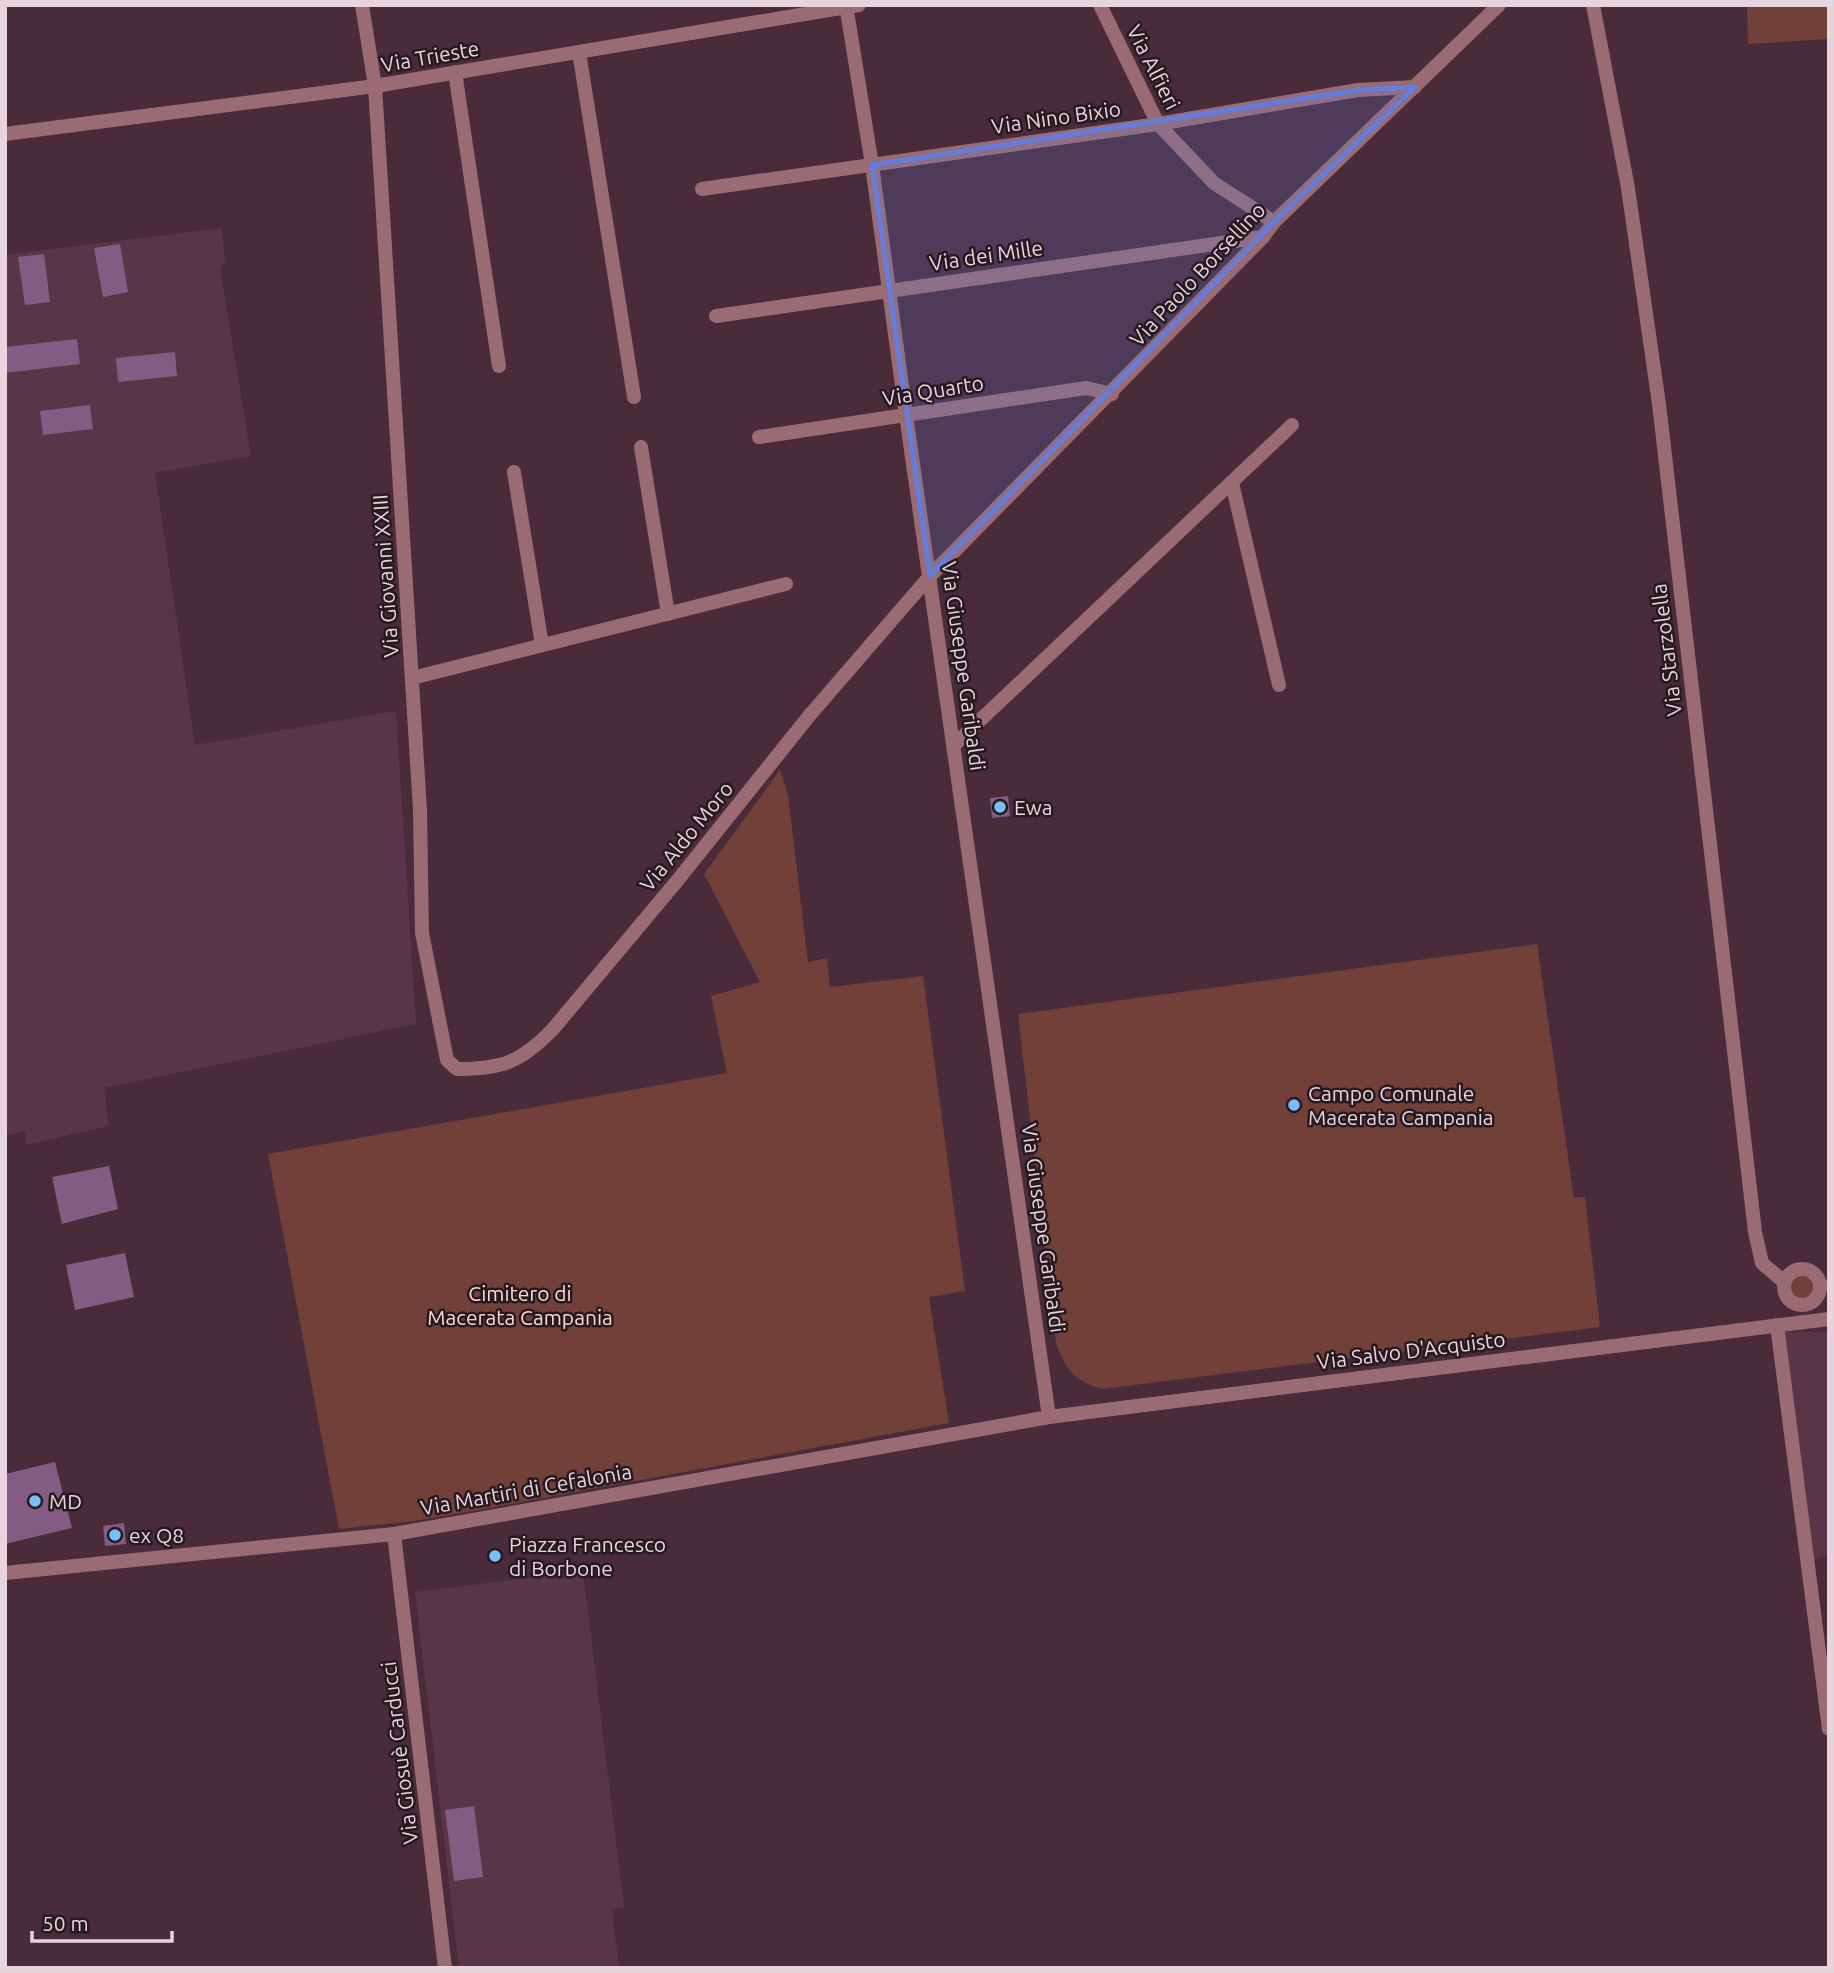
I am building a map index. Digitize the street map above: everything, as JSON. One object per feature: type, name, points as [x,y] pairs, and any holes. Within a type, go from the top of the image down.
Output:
[{"type":"street","name":"Via Giovanni XXIII","points":[[362,5],[375,86],[420,810],[422,933],[447,1060]]},
{"type":"street","name":"Via Alfieri","points":[[1100,5],[1158,124],[1214,183],[1274,222]]},
{"type":"street","name":"Via Paolo Borsellino","points":[[930,576],[1112,394],[1263,237],[1274,222],[1499,5]]},
{"type":"street","name":"Via Starzolella","points":[[1593,5],[1628,188],[1659,404],[1755,1232],[1762,1263],[1784,1282]]},
{"type":"street","name":"Via Trieste","points":[[5,134],[375,86],[850,6]]},
{"type":"street","name":"Via Giuseppe Garibaldi","points":[[850,6],[1049,1417]]},
{"type":"street","points":[[579,52],[634,397]]},
{"type":"street","points":[[455,72],[499,366]]},
{"type":"street","name":"Via Nino Bixio","points":[[702,189],[1158,124],[1358,90],[1415,87]]},
{"type":"street","name":"Via dei Mille","points":[[716,316],[1263,237]]},
{"type":"street","name":"Via Quarto","points":[[759,437],[1086,388],[1112,394]]},
{"type":"street","points":[[954,746],[1292,425]]},
{"type":"street","points":[[641,447],[668,614]]},
{"type":"street","points":[[514,472],[542,645]]},
{"type":"street","points":[[1232,482],[1279,685]]},
{"type":"street","name":"Via Aldo Moro","points":[[447,1060],[457,1069],[481,1069],[515,1061],[544,1038],[677,881],[809,716],[930,576]]},
{"type":"street","points":[[412,678],[786,584]]},
{"type":"street","points":[[1802,1268],[1814,1272],[1825,1284],[1813,1301],[1805,1305],[1792,1302],[1785,1294],[1784,1282],[1791,1272],[1802,1268]]},
{"type":"street","points":[[1813,1301],[1829,1309]]},
{"type":"street","points":[[1792,1302],[1777,1325],[1829,1729]]},
{"type":"street","name":"Via Salvo D'Acquisto","points":[[1049,1417],[1829,1319]]},
{"type":"street","name":"Via Martiri di Cefalonia","points":[[5,1573],[394,1534],[1049,1417]]},
{"type":"street","name":"Via Giosuè Carducci","points":[[394,1534],[445,1968]]},
{"type":"highlighted area","points":[[1415,87],[1274,222],[930,576],[872,165],[1358,90]]},
{"type":"shaded area","points":[[222,228],[225,262],[220,268],[251,456],[155,473],[195,745],[396,711],[416,1024],[104,1088],[109,1126],[26,1145],[25,1131],[5,1136],[5,255]]},
{"type":"shaded area","points":[[1781,1332],[1829,1332],[1829,1555],[1813,1560]]},
{"type":"shaded area","points":[[583,1571],[624,1907],[612,1909],[619,1968],[459,1968],[415,1592]]},
{"type":"green space","points":[[1747,5],[1829,5],[1829,39],[1748,44]]},
{"type":"green space","name":"Cimitero di Macerata Campania","points":[[780,770],[788,795],[808,962],[827,958],[830,987],[923,976],[965,1291],[929,1297],[949,1423],[467,1512],[339,1529],[268,1154],[727,1073],[711,996],[760,982],[704,874]]},
{"type":"green space","name":"Campo Comunale Macerata Campania","points":[[1537,944],[1574,1198],[1585,1197],[1600,1327],[1102,1389],[1073,1374],[1056,1344],[1018,1014]]},
{"type":"green space","points":[[1802,1272],[1812,1276],[1816,1286],[1812,1296],[1802,1300],[1792,1296],[1788,1286],[1792,1276]]},
{"type":"building","points":[[120,244],[128,292],[103,297],[94,248]]},
{"type":"building","points":[[44,254],[50,302],[25,305],[18,257]]},
{"type":"building","points":[[77,339],[80,364],[5,373],[5,347]]},
{"type":"building","points":[[175,352],[177,376],[118,382],[116,358]]},
{"type":"building","points":[[90,405],[93,429],[43,435],[40,411]]},
{"type":"building","points":[[1008,796],[1010,816],[992,818],[990,798]]},
{"type":"building","points":[[109,1166],[118,1209],[62,1224],[52,1177]]},
{"type":"building","points":[[125,1253],[134,1297],[75,1310],[66,1265]]},
{"type":"building","name":"MD","points":[[55,1462],[72,1528],[5,1544],[5,1474]]},
{"type":"building","name":"ex Q8","points":[[124,1523],[126,1544],[105,1546],[103,1526]]},
{"type":"building","points":[[474,1806],[483,1877],[454,1881],[445,1810]]},
{"type":"place","name":"Ewa","points":[[1000,807]]},
{"type":"place","name":"Campo Comunale Macerata Campania","points":[[1294,1105]]},
{"type":"place","name":"MD","points":[[35,1501]]},
{"type":"place","name":"ex Q8","points":[[115,1535]]},
{"type":"place","name":"Piazza Francesco di Borbone","points":[[495,1556]]}]
